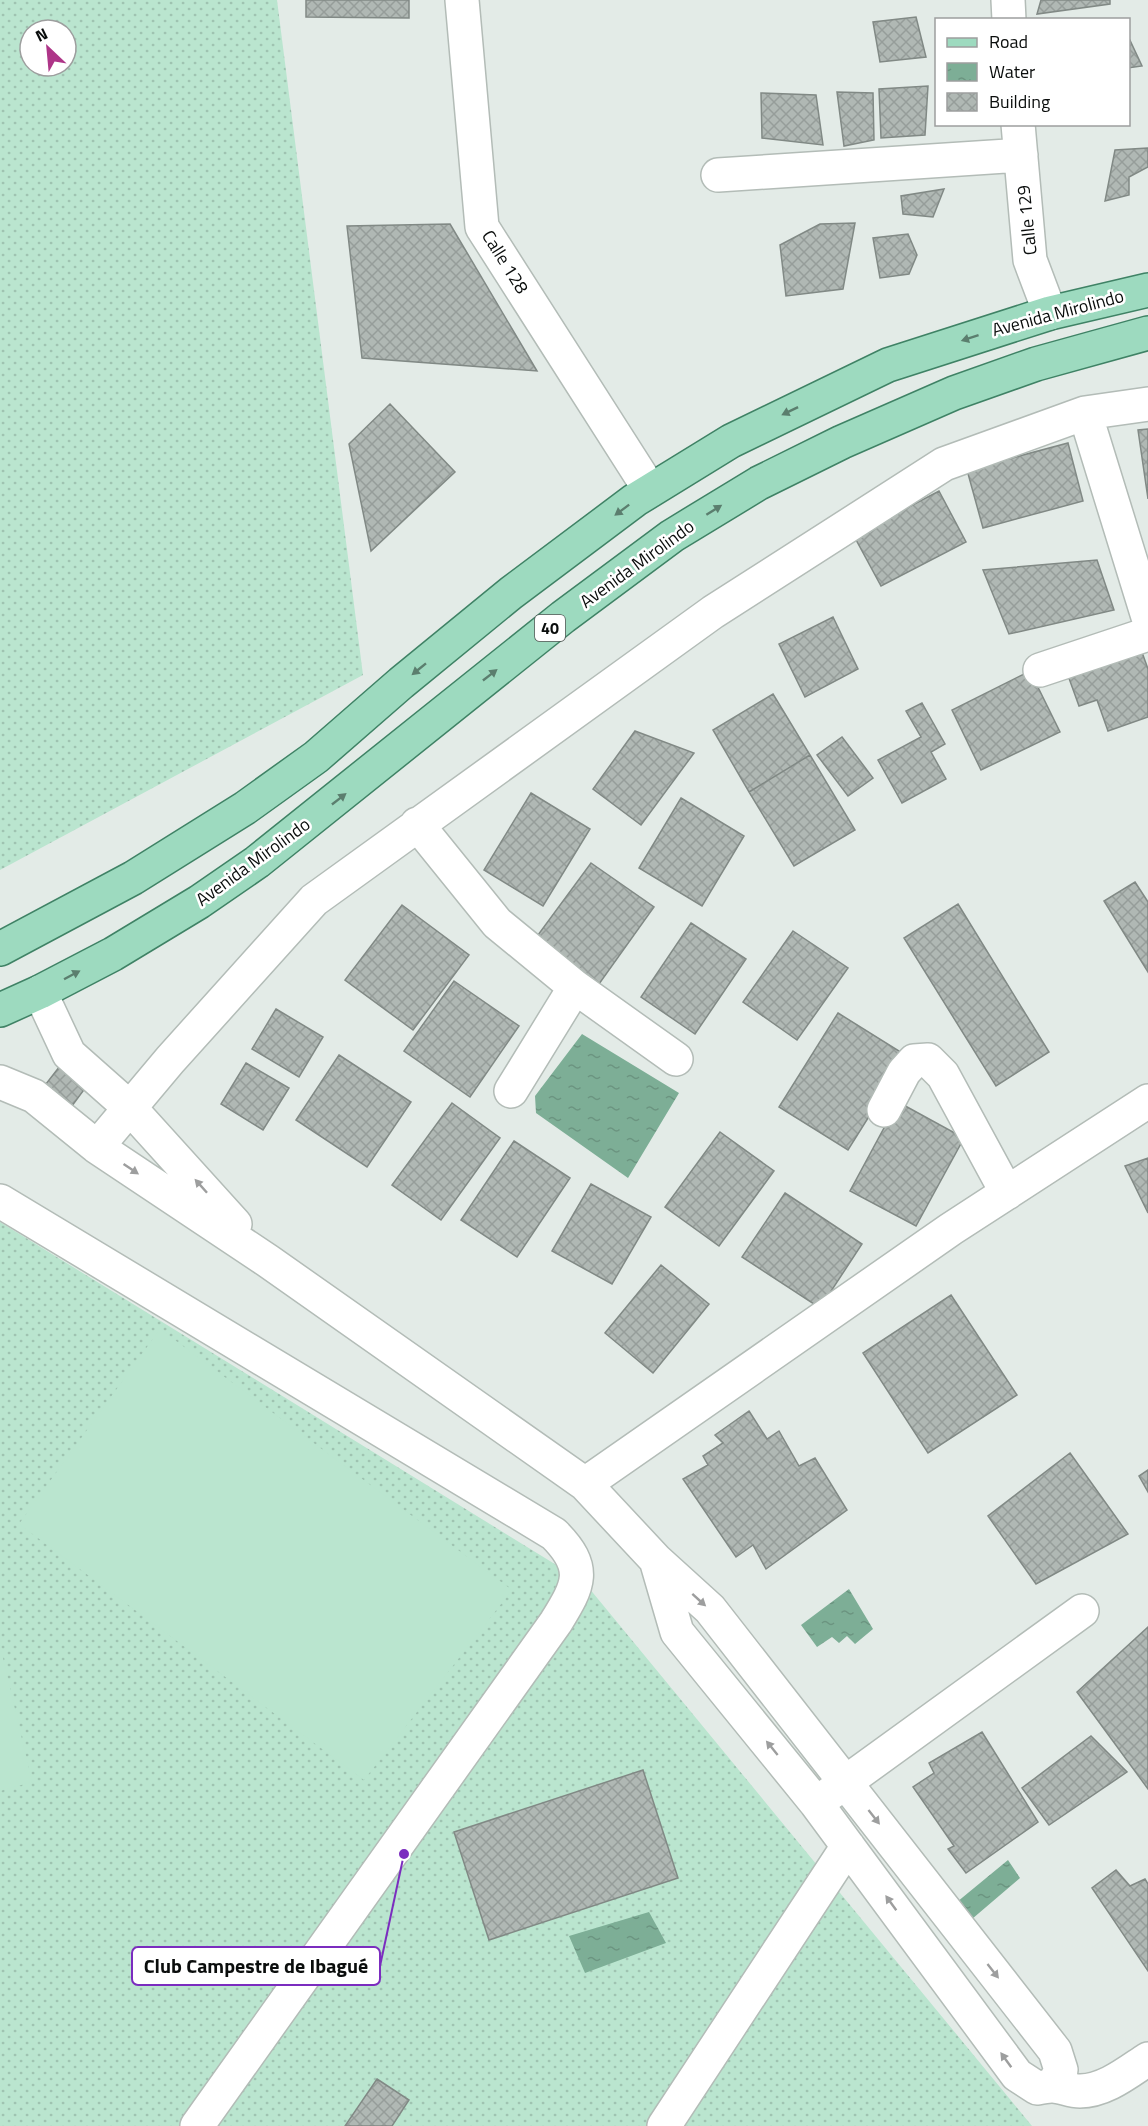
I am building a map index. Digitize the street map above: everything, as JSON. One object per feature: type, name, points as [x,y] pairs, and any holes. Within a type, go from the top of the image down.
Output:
[{"type":"main road","name":"Avenida Mirolindo","points":[[0,949],[133,878],[245,808],[316,757],[511,592],[650,490],[731,441],[888,365],[1050,313],[1148,290]]},
{"type":"main road","name":"Avenida Mirolindo","points":[[0,1010],[113,954],[199,902],[257,862],[563,617],[672,536],[759,483],[842,442],[954,393],[1036,364],[1148,333]]},
{"type":"street","name":"Calle 128","points":[[462,0],[482,227],[650,490]]},
{"type":"street","points":[[1008,0],[1009,18]]},
{"type":"street","points":[[718,175],[1020,140]]},
{"type":"street","name":"Calle 129","points":[[1020,140],[1030,260],[1050,313]]},
{"type":"street","points":[[97,1147],[170,1060],[315,900],[713,612],[944,464],[1085,413],[1148,404]]},
{"type":"street","points":[[1085,413],[1148,617]]},
{"type":"street","points":[[1040,670],[1148,634]]},
{"type":"street","points":[[417,824],[497,923],[575,987],[676,1059]]},
{"type":"street","points":[[511,1091],[575,987]]},
{"type":"street","points":[[40,992],[69,1054],[130,1108],[268,1261]]},
{"type":"street","points":[[884,1110],[904,1072],[914,1061],[928,1060],[943,1075],[1007,1192]]},
{"type":"street","points":[[0,1082],[34,1096],[97,1147],[268,1261],[585,1484],[656,1560],[710,1609],[846,1782],[1055,2051],[1061,2070],[1053,2086]]},
{"type":"street","points":[[585,1484],[951,1229],[1148,1101]]},
{"type":"street","points":[[0,1201],[554,1534],[570,1549],[576,1565],[576,1584],[556,1622],[196,2126]]},
{"type":"street","points":[[656,1560],[678,1632],[816,1803],[1017,2075],[1037,2088],[1053,2086],[1081,2091],[1095,2089],[1114,2080],[1148,2059]]},
{"type":"street","points":[[816,1803],[1082,1611]]},
{"type":"street","points":[[664,2126],[848,1846]]},
{"type":"shaded area","points":[[0,0],[277,0],[363,675],[0,870]]},
{"type":"shaded area","points":[[0,1222],[584,1582],[1032,2126],[0,2126]]},
{"type":"shaded area","points":[[160,1329],[512,1590],[364,1780],[19,1524]]},
{"type":"shaded area","points":[[0,1645],[32,1782],[0,1791]]},
{"type":"water","points":[[582,1034],[679,1093],[628,1178],[536,1113],[535,1096]]},
{"type":"water","points":[[849,1589],[873,1629],[855,1644],[847,1636],[839,1643],[832,1637],[817,1647],[801,1625]]},
{"type":"water","points":[[1008,1860],[1020,1878],[972,1919],[957,1902]]},
{"type":"water","points":[[649,1912],[666,1943],[585,1973],[569,1936]]},
{"type":"building","points":[[306,0],[409,0],[409,18],[306,17]]},
{"type":"building","points":[[1041,0],[1110,0],[1110,4],[1037,14]]},
{"type":"building","points":[[916,17],[926,57],[880,62],[873,22]]},
{"type":"building","points":[[1130,40],[1142,66],[1130,68]]},
{"type":"building","points":[[928,86],[925,135],[881,138],[879,89]]},
{"type":"building","points":[[837,92],[873,93],[874,140],[844,146]]},
{"type":"building","points":[[761,93],[816,95],[823,145],[762,138]]},
{"type":"building","points":[[1148,148],[1148,167],[1129,177],[1129,195],[1105,201],[1115,150]]},
{"type":"building","points":[[944,189],[933,217],[903,214],[901,196]]},
{"type":"building","points":[[855,223],[843,289],[786,296],[780,245],[820,224]]},
{"type":"building","points":[[450,224],[537,371],[362,358],[347,226]]},
{"type":"building","points":[[908,234],[917,255],[909,274],[880,278],[873,238]]},
{"type":"building","points":[[390,404],[455,472],[371,551],[349,444]]},
{"type":"building","points":[[1148,429],[1148,499],[1138,430]]},
{"type":"building","points":[[1068,443],[1083,501],[983,528],[967,470]]},
{"type":"building","points":[[939,491],[966,542],[881,586],[854,536]]},
{"type":"building","points":[[1097,560],[1114,610],[1009,634],[983,570]]},
{"type":"building","points":[[833,617],[858,669],[805,697],[779,644]]},
{"type":"building","points":[[1139,644],[1148,669],[1148,717],[1108,731],[1097,700],[1079,706],[1066,670]]},
{"type":"building","points":[[1030,671],[1060,732],[981,770],[952,710]]},
{"type":"building","points":[[773,694],[810,755],[749,792],[713,730]]},
{"type":"building","points":[[922,703],[945,744],[931,752],[946,779],[902,803],[878,760],[921,737],[906,711]]},
{"type":"building","points":[[635,731],[694,753],[641,825],[593,789]]},
{"type":"building","points":[[842,737],[873,778],[848,796],[817,755]]},
{"type":"building","points":[[810,755],[855,830],[794,866],[749,792]]},
{"type":"building","points":[[531,793],[590,829],[543,906],[484,870]]},
{"type":"building","points":[[681,798],[744,836],[702,906],[639,868]]},
{"type":"building","points":[[591,863],[654,907],[599,984],[535,939]]},
{"type":"building","points":[[1135,882],[1148,902],[1148,972],[1104,901]]},
{"type":"building","points":[[958,904],[1049,1052],[996,1086],[904,938]]},
{"type":"building","points":[[402,905],[469,955],[413,1030],[345,980]]},
{"type":"building","points":[[691,923],[746,959],[695,1034],[641,997]]},
{"type":"building","points":[[793,931],[848,968],[797,1040],[743,1002]]},
{"type":"building","points":[[454,981],[519,1026],[470,1097],[404,1051]]},
{"type":"building","points":[[276,1009],[323,1037],[299,1077],[252,1049]]},
{"type":"building","points":[[838,1013],[907,1056],[848,1150],[779,1107]]},
{"type":"building","points":[[339,1055],[411,1102],[367,1167],[296,1120]]},
{"type":"building","points":[[63,1062],[89,1083],[69,1110],[42,1089]]},
{"type":"building","points":[[246,1063],[289,1088],[263,1130],[221,1104]]},
{"type":"building","points":[[898,1102],[964,1138],[916,1226],[850,1191]]},
{"type":"building","points":[[452,1103],[500,1138],[441,1220],[392,1185]]},
{"type":"building","points":[[720,1132],[774,1171],[719,1246],[665,1207]]},
{"type":"building","points":[[514,1141],[570,1178],[517,1257],[461,1220]]},
{"type":"building","points":[[1148,1158],[1148,1213],[1125,1166]]},
{"type":"building","points":[[591,1184],[651,1217],[612,1284],[552,1251]]},
{"type":"building","points":[[785,1193],[862,1244],[820,1308],[742,1257]]},
{"type":"building","points":[[661,1265],[709,1304],[653,1373],[605,1333]]},
{"type":"building","points":[[951,1295],[1017,1395],[928,1453],[863,1353]]},
{"type":"building","points":[[749,1411],[767,1439],[779,1431],[799,1466],[815,1458],[847,1510],[766,1569],[753,1545],[736,1557],[683,1479],[708,1465],[703,1456],[723,1443],[715,1435]]},
{"type":"building","points":[[1070,1453],[1128,1534],[1036,1584],[988,1516]]},
{"type":"building","points":[[1148,1470],[1148,1492],[1139,1476]]},
{"type":"building","points":[[1148,1627],[1148,1789],[1077,1692]]},
{"type":"building","points":[[982,1732],[1038,1822],[966,1873],[948,1849],[954,1846],[913,1787],[934,1773],[929,1763]]},
{"type":"building","points":[[1091,1736],[1127,1772],[1049,1825],[1022,1788]]},
{"type":"building","points":[[643,1770],[678,1878],[489,1940],[454,1832]]},
{"type":"building","points":[[1116,1870],[1130,1886],[1145,1879],[1148,1884],[1148,1971],[1092,1888]]},
{"type":"building","points":[[377,2079],[409,2100],[392,2126],[345,2126]]},
{"type":"place","name":"Club Campestre de Ibagué","points":[[404,1854]]}]
